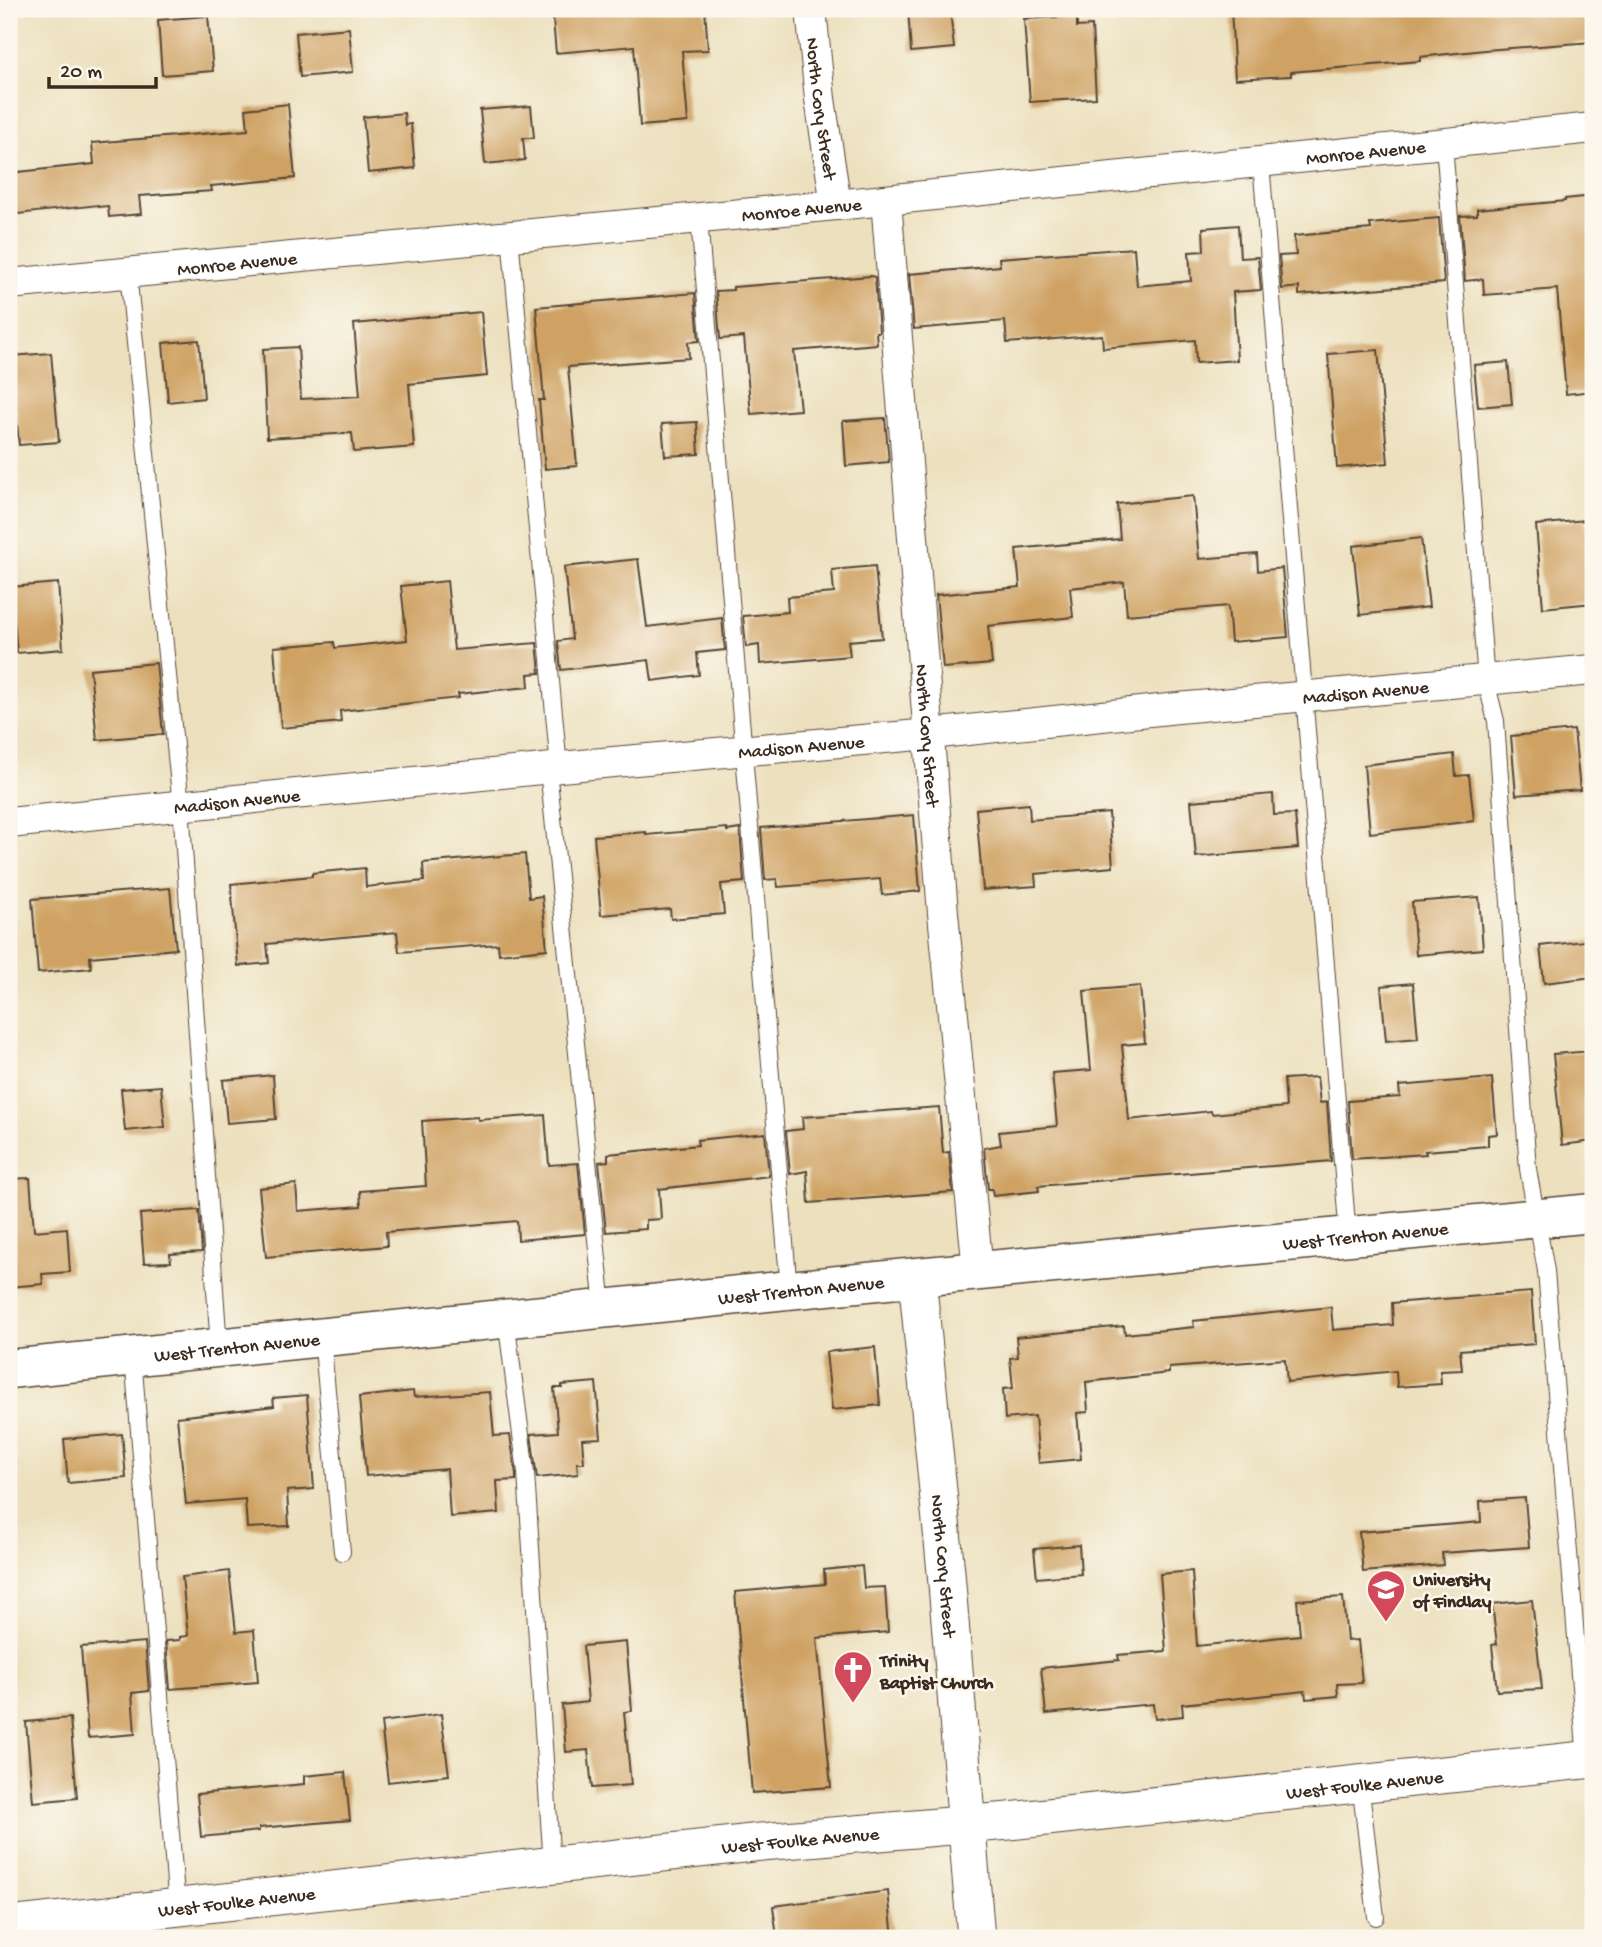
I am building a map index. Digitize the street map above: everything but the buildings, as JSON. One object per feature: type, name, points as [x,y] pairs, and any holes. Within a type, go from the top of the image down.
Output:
[{"type":"main road","name":"West Trenton Avenue","points":[[9,1368],[978,1271],[1593,1213]]},
{"type":"street","name":"North Cory Street","points":[[811,9],[820,99],[836,205]]},
{"type":"street","name":"Monroe Avenue","points":[[9,284],[699,219],[1593,128]]},
{"type":"street","name":"North Cory Street","points":[[886,200],[943,913],[978,1271]]},
{"type":"street","name":"Madison Avenue","points":[[9,823],[554,768],[1593,670]]},
{"type":"street","name":"North Cory Street","points":[[918,1277],[946,1572],[976,1938]]},
{"type":"street","name":"West Foulke Avenue","points":[[9,1926],[761,1842],[966,1824],[1590,1759]]},
{"type":"lane","points":[[1444,143],[1486,681],[1496,721],[1528,1169],[1546,1271],[1590,1759]]},
{"type":"lane","points":[[1261,162],[1348,1237]]},
{"type":"lane","points":[[699,219],[789,1290]]},
{"type":"lane","points":[[510,236],[554,768],[603,1308]]},
{"type":"lane","points":[[128,272],[181,806],[219,1347]]},
{"type":"lane","points":[[506,1319],[526,1473],[552,1866]]},
{"type":"lane","points":[[322,1337],[342,1552]]},
{"type":"lane","points":[[133,1356],[177,1908]]},
{"type":"lane","points":[[1360,1783],[1376,1917]]},
{"type":"place","name":"University of Findlay","points":[[1386,1623]]},
{"type":"place","name":"Trinity Baptist Church","points":[[853,1704]]}]
